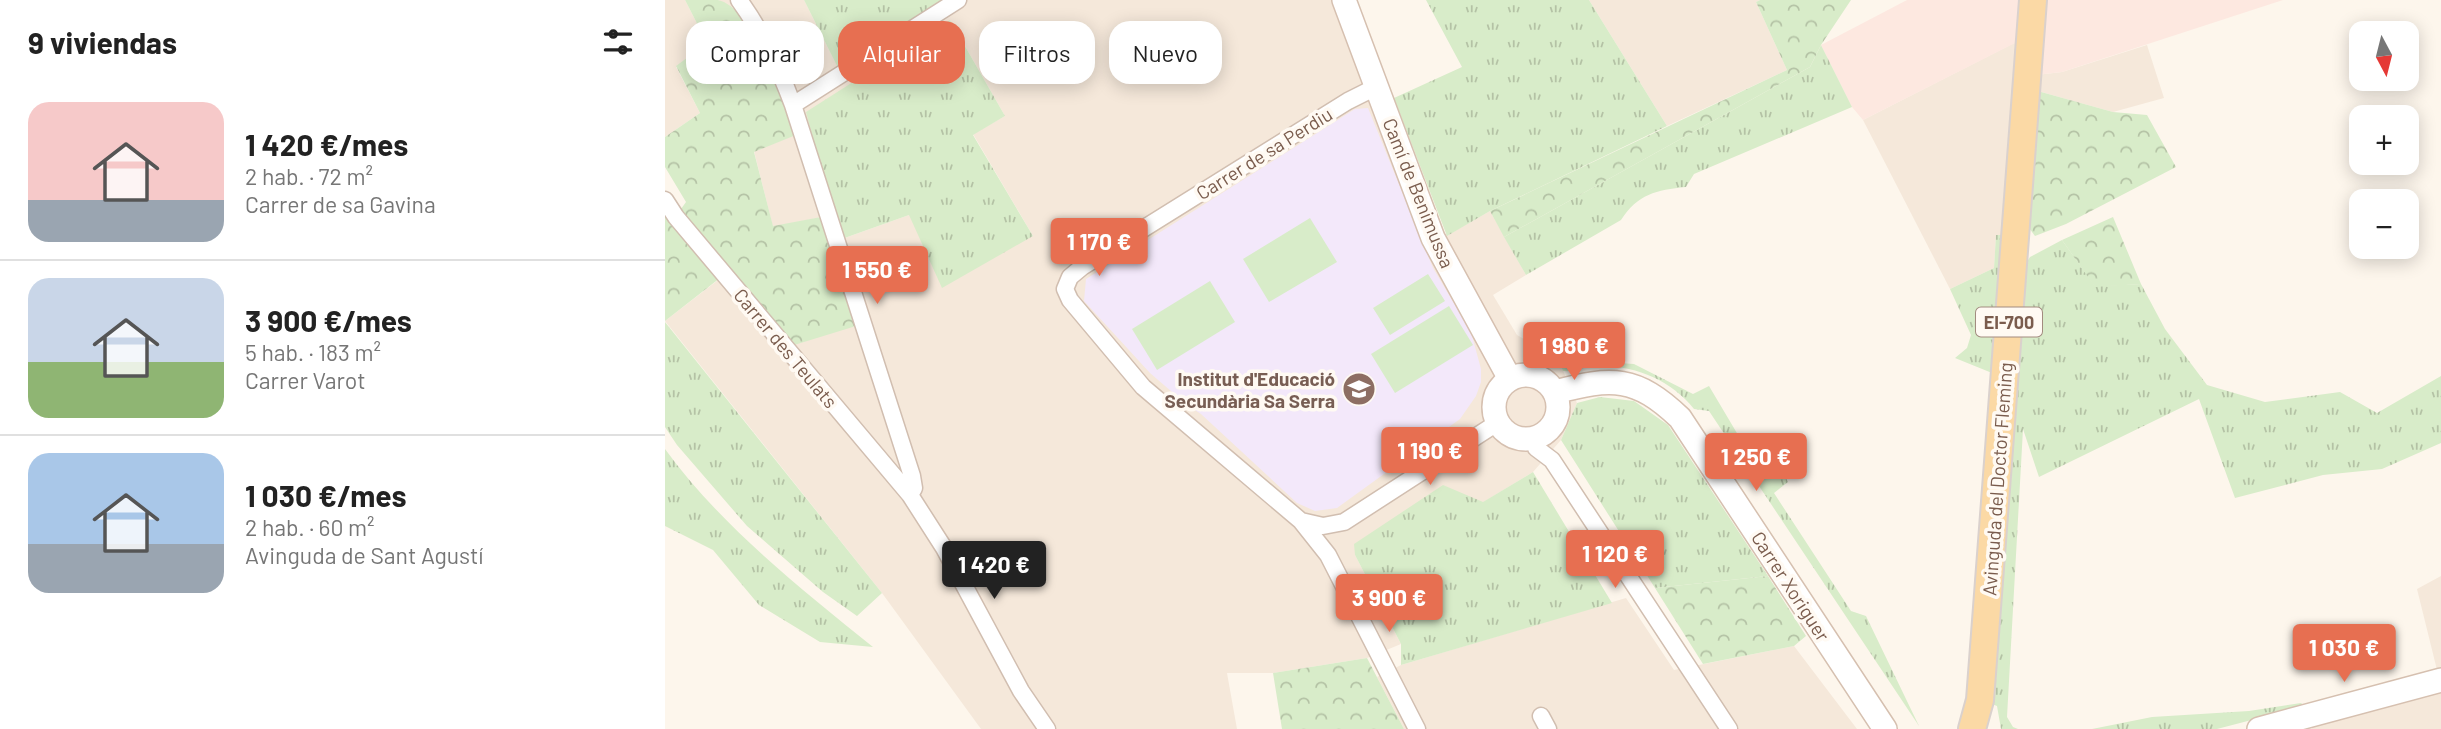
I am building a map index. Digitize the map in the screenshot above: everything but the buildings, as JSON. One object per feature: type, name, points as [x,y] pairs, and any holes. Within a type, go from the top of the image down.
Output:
[{"type":"main road","name":"Avinguda del Doctor Fleming","points":[[1978,721],[2033,0]]},
{"type":"street","points":[[739,0],[756,24],[777,63],[793,105],[912,476],[914,488],[910,495]]},
{"type":"street","points":[[793,105],[958,0]]},
{"type":"street","name":"Camí de Benimussa","points":[[1344,0],[1433,238],[1510,379]]},
{"type":"street","name":"Carrer de sa Perdiu","points":[[1301,521],[1143,387],[1070,300],[1065,289],[1070,277],[1082,267],[1348,101],[1376,87]]},
{"type":"street","name":"Carrer des Teulats","points":[[665,200],[676,217],[910,495],[944,548],[1021,691],[1047,729]]},
{"type":"street","points":[[1527,374],[1543,380],[1555,392],[1559,406],[1556,420],[1548,432],[1535,439],[1520,440],[1507,434],[1497,423],[1493,407],[1498,390],[1510,379],[1527,374]]},
{"type":"street","name":"Carrer Xoriguer","points":[[1555,392],[1593,383],[1627,384],[1638,387],[1664,403],[1680,418],[1885,729]]},
{"type":"street","points":[[1328,555],[1335,531],[1344,522],[1497,423]]},
{"type":"street","points":[[1535,439],[1536,448],[1552,460],[1728,729]]},
{"type":"street","points":[[1301,521],[1323,526],[1344,522]]},
{"type":"street","points":[[1301,521],[1328,555],[1417,729]]},
{"type":"street","points":[[2259,729],[2441,680]]},
{"type":"shaded area","points":[[665,0],[685,0],[696,21],[686,21],[686,59],[676,67],[700,113],[665,137]]},
{"type":"shaded area","points":[[718,0],[804,0],[814,21],[742,21],[737,10]]},
{"type":"shaded area","points":[[947,0],[1356,0],[1446,236],[1490,211],[1526,275],[1493,295],[1517,335],[1558,359],[1577,403],[1561,440],[1533,472],[1482,503],[1355,555],[1401,644],[1367,658],[1273,673],[1227,673],[1237,729],[981,729],[882,593],[665,321],[731,270],[856,326],[828,244],[909,215],[1033,236],[973,134],[1005,116],[987,84],[1095,84],[1095,21],[979,21],[979,71],[965,46],[965,21],[913,21]]},
{"type":"shaded area","points":[[1589,0],[1760,0],[1756,2],[1787,70],[1667,126]]},
{"type":"shaded area","points":[[1907,0],[2283,0],[2062,72],[2036,75],[2017,42],[1863,120],[1852,107],[1821,45]]},
{"type":"shaded area","points":[[824,40],[838,68],[838,84],[911,84],[832,215],[773,227],[754,151],[795,135],[771,84],[824,84]]},
{"type":"shaded area","points":[[2018,41],[2006,235],[1996,236],[1994,268],[1950,289],[1863,120]]},
{"type":"shaded area","points":[[2147,45],[2164,98],[2113,112],[2034,90],[2036,75],[2062,72]]},
{"type":"shaded area","points":[[1368,108],[1433,268],[1471,332],[1481,369],[1481,382],[1476,396],[1460,419],[1337,508],[1315,511],[1297,503],[1201,414],[1150,373],[1084,301],[1086,279],[1355,109]]},
{"type":"shaded area","points":[[2441,576],[2441,729],[2312,729],[2305,706],[2437,670],[2417,589]]},
{"type":"shaded area","points":[[1626,598],[1674,670],[1794,646],[1857,729],[1404,729],[1377,677],[1401,665]]},
{"type":"green space","points":[[685,0],[718,0],[731,6],[745,21],[696,21]]},
{"type":"green space","points":[[804,0],[947,0],[913,21],[838,21],[838,68],[824,40],[824,21],[814,21]]},
{"type":"green space","points":[[1426,0],[1589,0],[1667,126],[1490,211],[1447,236],[1394,98],[1462,67]]},
{"type":"green space","points":[[1851,0],[1821,45],[1810,67],[1504,237],[1490,211],[1787,70],[1756,2]]},
{"type":"green space","points":[[1821,45],[1852,107],[1694,174],[1686,187],[1666,190],[1641,199],[1621,220],[1526,275],[1504,237],[1810,67]]},
{"type":"green space","points":[[965,46],[979,71],[979,84],[987,84],[1005,116],[973,135],[1033,236],[942,288],[909,215],[839,240],[806,112],[850,84],[965,84]]},
{"type":"green space","points":[[686,59],[686,84],[778,84],[794,122],[796,135],[754,152],[773,226],[821,217],[856,326],[791,346],[681,209],[686,202],[665,167],[665,137],[700,113],[676,66]]},
{"type":"green space","points":[[2034,90],[2113,112],[2147,115],[2176,167],[2066,224],[2035,236],[2027,225]]},
{"type":"green space","points":[[665,210],[720,278],[665,321]]},
{"type":"green space","points":[[2113,217],[2141,284],[2095,287],[2062,240]]},
{"type":"green space","points":[[1310,218],[1337,262],[1269,302],[1243,259]]},
{"type":"green space","points":[[1996,235],[2006,235],[1992,373],[1955,358],[1967,348],[1971,335],[1950,289],[1994,268]]},
{"type":"green space","points":[[2062,240],[2095,286],[2141,284],[2165,329],[2207,385],[2265,402],[2340,392],[2377,413],[2441,376],[2441,443],[2382,469],[2323,475],[2235,498],[2199,399],[2039,477],[2023,429],[2007,717],[2013,727],[2018,729],[2001,729],[1997,706],[1989,703],[2021,271],[2030,257]]},
{"type":"green space","points":[[1428,274],[1445,301],[1390,335],[1373,308]]},
{"type":"green space","points":[[1210,281],[1235,322],[1157,370],[1132,329]]},
{"type":"green space","points":[[1449,306],[1473,345],[1395,393],[1371,354]]},
{"type":"green space","points":[[665,322],[882,593],[857,616],[823,592],[747,526],[677,445],[665,427]]},
{"type":"green space","points":[[1558,359],[1634,364],[1693,394],[1709,386],[1760,472],[1778,463],[1788,482],[1774,493],[1851,611],[1866,616],[1919,726],[1709,411],[1694,409],[1661,381],[1634,370],[1605,366],[1563,371]]},
{"type":"green space","points":[[1600,397],[1634,401],[1668,425],[1768,576],[1655,588],[1561,440],[1577,403]]},
{"type":"green space","points":[[665,449],[736,530],[790,579],[873,647],[820,642],[759,605],[713,550],[665,526]]},
{"type":"green space","points":[[1533,472],[1612,603],[1401,665],[1401,644],[1355,555],[1354,544],[1443,485],[1483,502]]},
{"type":"green space","points":[[1768,576],[1806,636],[1794,646],[1703,664],[1655,588]]},
{"type":"green space","points":[[1367,658],[1404,729],[1282,729],[1273,673]]},
{"type":"green space","points":[[2301,703],[2305,706],[2217,729],[2092,729],[2152,717],[2249,711]]},
{"type":"place","name":"Institut d'Educació Secundària Sa Serra","points":[[1359,389]]}]
